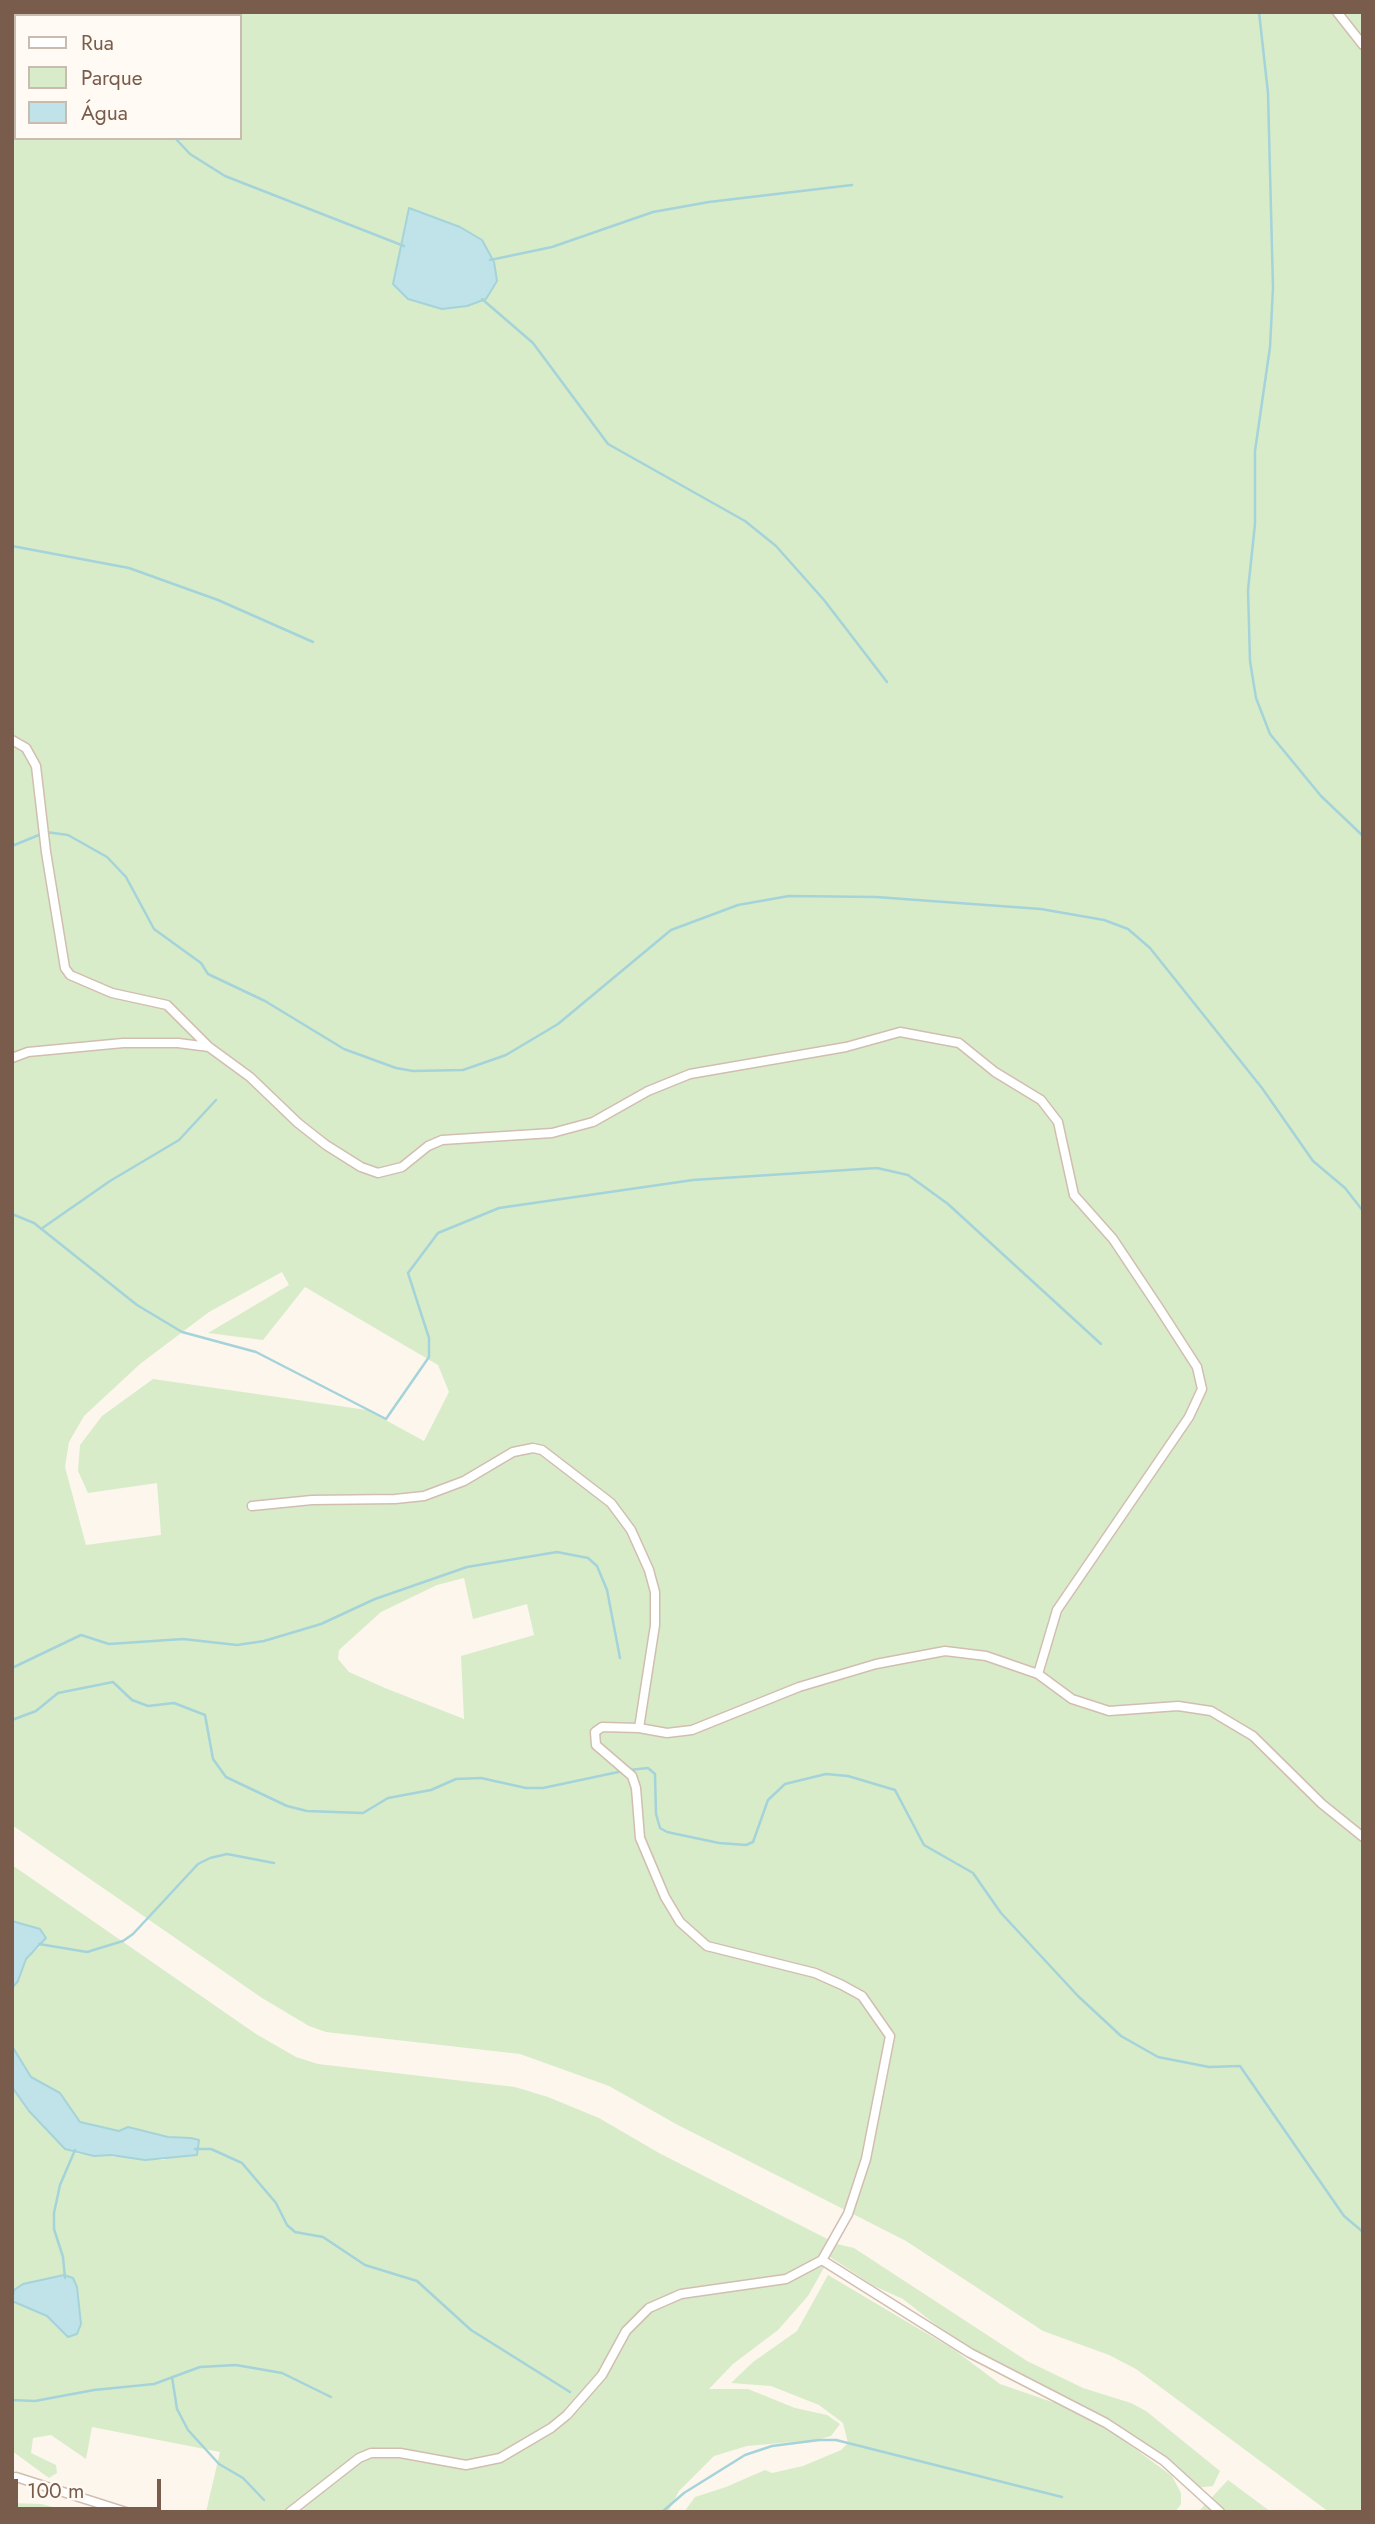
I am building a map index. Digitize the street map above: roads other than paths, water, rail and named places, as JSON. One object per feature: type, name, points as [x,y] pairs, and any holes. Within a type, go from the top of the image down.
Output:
[{"type":"street","points":[[1338,12],[1363,45]]},
{"type":"street","points":[[12,740],[26,748],[37,766],[65,968],[78,981],[97,988],[167,1005],[209,1047],[250,1077],[326,1145],[361,1167],[378,1172],[402,1167],[428,1146],[442,1140],[552,1133],[593,1122],[669,1080],[846,1047],[900,1032],[959,1043],[995,1072],[1041,1100],[1058,1122],[1074,1195],[1113,1239],[1159,1308],[1197,1367],[1202,1388],[1189,1417],[1057,1610],[1038,1674]]},
{"type":"street","points":[[12,1058],[28,1052],[123,1043],[154,1042],[209,1047]]},
{"type":"street","points":[[252,1506],[312,1500],[424,1496],[464,1481],[513,1452],[533,1448],[542,1450],[611,1503],[631,1530],[649,1570],[655,1592],[655,1625],[639,1728]]},
{"type":"street","points":[[290,2512],[359,2458],[371,2453],[400,2453],[466,2465],[500,2458],[551,2428],[566,2415],[602,2375],[626,2331],[649,2308],[681,2294],[771,2283],[822,2260],[848,2214],[866,2159],[890,2036],[862,1997],[842,1984],[815,1973],[707,1946],[680,1922],[665,1897],[640,1838],[636,1788],[632,1776],[605,1755],[593,1738],[595,1732],[602,1727],[639,1728],[667,1733],[692,1730],[799,1687],[877,1664],[945,1651],[986,1656],[1038,1674],[1072,1699],[1109,1711],[1196,1707],[1229,1720],[1253,1737],[1322,1804],[1363,1837]]},
{"type":"street","points":[[822,2260],[970,2353],[1106,2423],[1164,2461],[1220,2512]]},
{"type":"street","points":[[16,2477],[126,2512]]},
{"type":"water","points":[[409,208],[460,227],[482,240],[494,262],[497,281],[486,299],[467,306],[442,309],[408,299],[393,284]]},
{"type":"water","points":[[12,1921],[40,1929],[46,1938],[26,1959],[18,1981],[12,1988]]},
{"type":"water","points":[[12,2046],[31,2077],[60,2093],[80,2122],[119,2131],[128,2127],[168,2137],[199,2140],[197,2155],[145,2160],[111,2155],[94,2156],[65,2149],[29,2111],[12,2087]]},
{"type":"water","points":[[64,2275],[73,2278],[77,2287],[81,2324],[77,2334],[68,2337],[47,2316],[12,2301],[14,2290],[23,2284]]},
{"type":"waterway","points":[[1259,12],[1268,93],[1273,288],[1270,347],[1255,451],[1255,524],[1248,590],[1250,661],[1256,698],[1270,734],[1321,796],[1363,836]]},
{"type":"waterway","points":[[177,140],[190,154],[225,176],[404,246]]},
{"type":"waterway","points":[[490,260],[552,247],[653,212],[709,202],[852,185]]},
{"type":"waterway","points":[[482,299],[533,343],[608,444],[745,521],[776,546],[824,600],[887,682]]},
{"type":"waterway","points":[[12,546],[129,568],[218,600],[313,642]]},
{"type":"waterway","points":[[12,846],[46,832],[68,835],[107,857],[126,877],[154,929],[201,963],[208,974],[265,1001],[344,1049],[396,1068],[413,1071],[463,1070],[506,1055],[558,1024],[671,930],[738,905],[789,896],[876,897],[1041,909],[1104,920],[1128,929],[1150,948],[1262,1088],[1313,1161],[1345,1188],[1363,1211]]},
{"type":"waterway","points":[[41,1229],[110,1181],[179,1140],[216,1100]]},
{"type":"waterway","points":[[12,1214],[34,1223],[137,1305],[182,1332],[256,1352],[386,1419],[429,1357],[429,1338],[408,1273],[438,1233],[499,1208],[693,1180],[877,1168],[908,1175],[948,1204],[1101,1344]]},
{"type":"waterway","points":[[12,1668],[81,1635],[109,1644],[183,1639],[237,1645],[264,1641],[321,1624],[375,1599],[467,1567],[557,1552],[588,1558],[597,1566],[607,1590],[620,1658]]},
{"type":"waterway","points":[[12,1720],[36,1711],[58,1693],[113,1682],[132,1700],[148,1706],[174,1703],[205,1715],[213,1759],[226,1777],[287,1806],[307,1811],[363,1813],[388,1798],[431,1790],[456,1779],[481,1778],[526,1788],[543,1788],[623,1771]]},
{"type":"waterway","points":[[629,1770],[648,1768],[655,1774],[656,1814],[660,1828],[667,1832],[719,1843],[746,1845],[753,1842],[768,1800],[785,1784],[826,1774],[848,1776],[895,1790],[924,1845],[973,1873],[1001,1913],[1078,1996],[1121,2036],[1158,2057],[1209,2067],[1240,2066],[1344,2216],[1363,2232]]},
{"type":"waterway","points":[[39,1944],[87,1952],[123,1941],[133,1934],[198,1864],[210,1858],[227,1854],[274,1863]]},
{"type":"waterway","points":[[195,2149],[211,2149],[242,2163],[276,2203],[287,2225],[295,2232],[323,2237],[365,2265],[417,2281],[471,2330],[570,2392]]},
{"type":"waterway","points":[[65,2278],[63,2257],[54,2229],[54,2213],[60,2185],[75,2150]]},
{"type":"waterway","points":[[12,2400],[35,2401],[94,2390],[154,2384],[200,2367],[236,2365],[282,2373],[331,2397]]},
{"type":"waterway","points":[[172,2377],[177,2409],[188,2430],[219,2464],[243,2478],[264,2500]]},
{"type":"waterway","points":[[662,2512],[684,2493],[745,2455],[772,2446],[819,2440],[836,2440],[1062,2497]]}]
